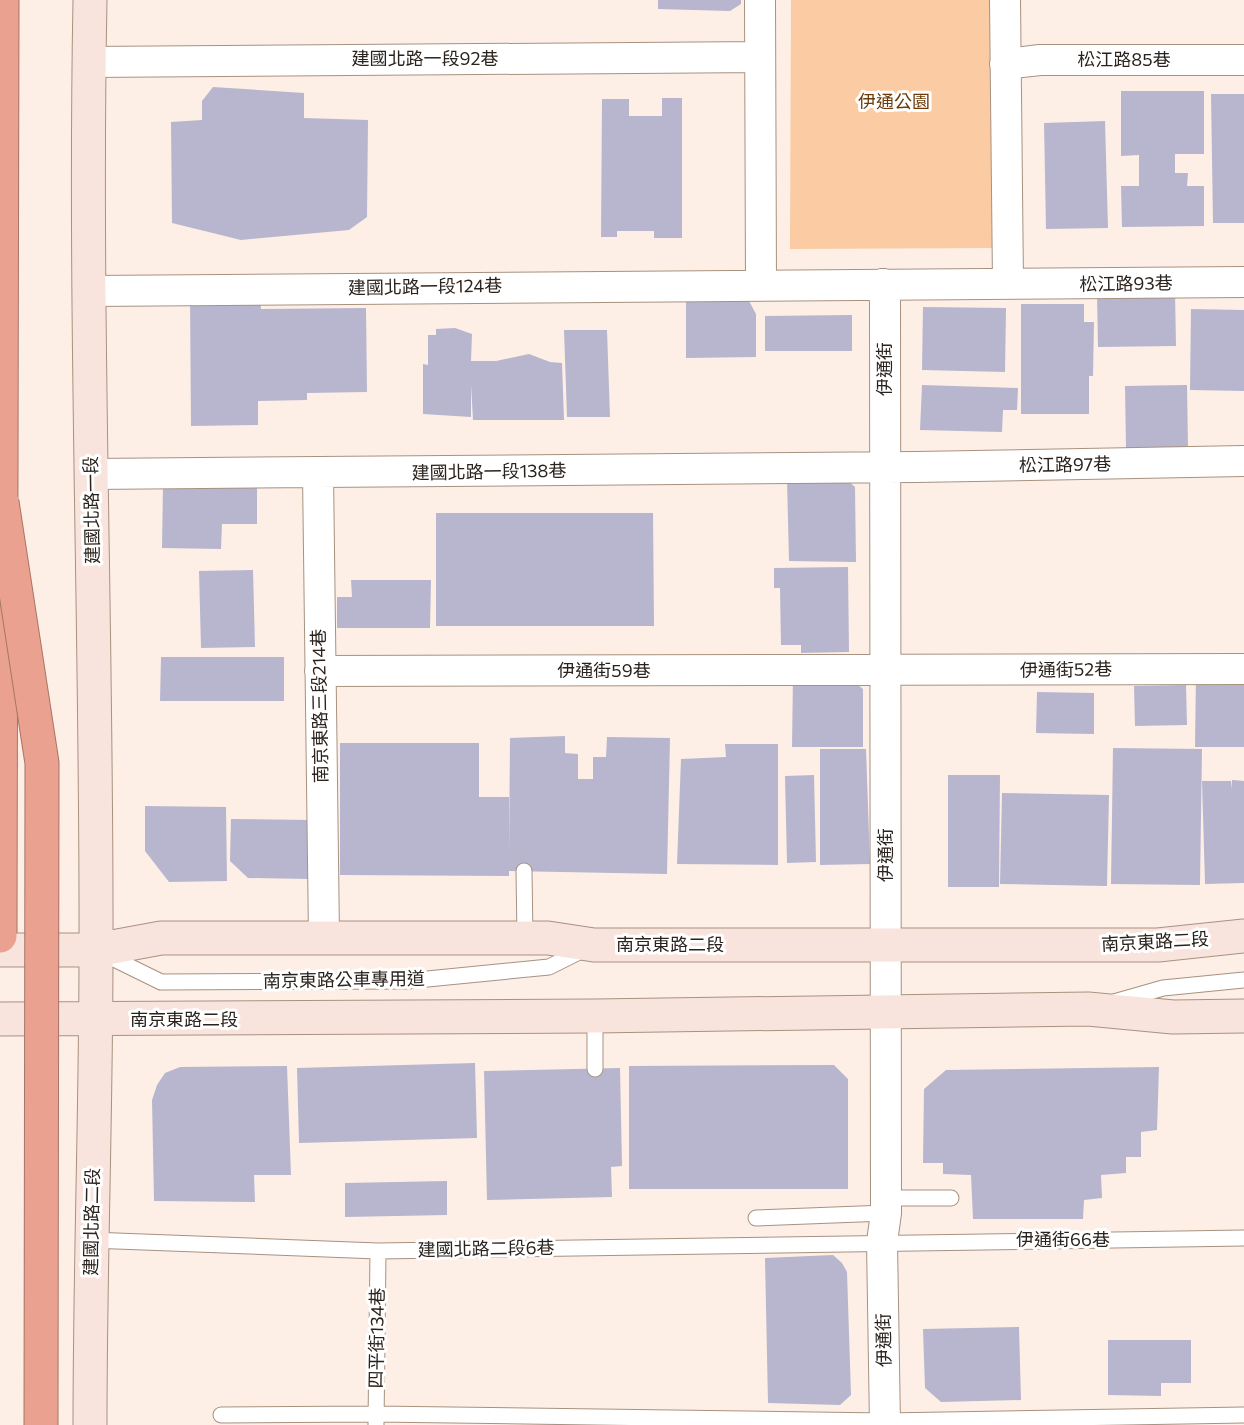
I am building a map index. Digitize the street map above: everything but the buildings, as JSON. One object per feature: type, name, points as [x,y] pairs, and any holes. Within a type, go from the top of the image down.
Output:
[{"type":"highway","points":[[0,936],[2,0]]},
{"type":"highway","points":[[2,502],[42,764],[41,1425]]},
{"type":"main road","name":"建國北路一段","points":[[90,0],[95,1020]]},
{"type":"main road","name":"南京東路二段","points":[[0,950],[96,950],[160,938],[548,938],[594,945],[886,946],[1158,945],[1244,936]]},
{"type":"main road","name":"南京東路二段","points":[[0,1019],[595,1016],[1088,1009],[1173,1017],[1244,1016]]},
{"type":"main road","name":"建國北路二段","points":[[90,1425],[90,1240],[95,1020]]},
{"type":"street","points":[[760,0],[761,284],[1008,284],[1005,0]]},
{"type":"street","name":"建國北路一段92巷","points":[[89,62],[760,57]]},
{"type":"street","name":"松江路85巷","points":[[1005,64],[1040,60],[1244,60]]},
{"type":"street","name":"松江路93巷","points":[[1008,284],[1244,282]]},
{"type":"street","name":"建國北路一段124巷","points":[[90,291],[761,284]]},
{"type":"street","name":"伊通街","points":[[883,284],[885,302],[887,672],[885,1423]]},
{"type":"street","name":"松江路97巷","points":[[886,466],[1244,461]]},
{"type":"street","name":"建國北路一段138巷","points":[[92,474],[318,474],[886,466]]},
{"type":"street","name":"南京東路三段214巷","points":[[318,474],[324,938]]},
{"type":"street","name":"伊通街52巷","points":[[887,672],[1244,669]]},
{"type":"street","name":"伊通街59巷","points":[[320,671],[887,672]]},
{"type":"lane","points":[[524,871],[525,938]]},
{"type":"lane","name":"南京東路公車專用道","points":[[96,950],[161,982],[407,981],[549,967],[594,945]]},
{"type":"lane","points":[[1088,1009],[1163,988],[1244,980]]},
{"type":"lane","points":[[595,1016],[595,1069]]},
{"type":"lane","points":[[756,1218],[884,1218],[951,1198]]},
{"type":"lane","name":"伊通街66巷","points":[[884,1218],[1244,1238]]},
{"type":"lane","name":"建國北路二段6巷","points":[[90,1240],[378,1251],[884,1218]]},
{"type":"lane","name":"四平街134巷","points":[[376,1419],[378,1251]]},
{"type":"lane","points":[[221,1415],[376,1419],[885,1423],[1107,1421],[1244,1415]]},
{"type":"green space","name":"伊通公園","points":[[791,0],[995,0],[993,248],[790,249]]}]
